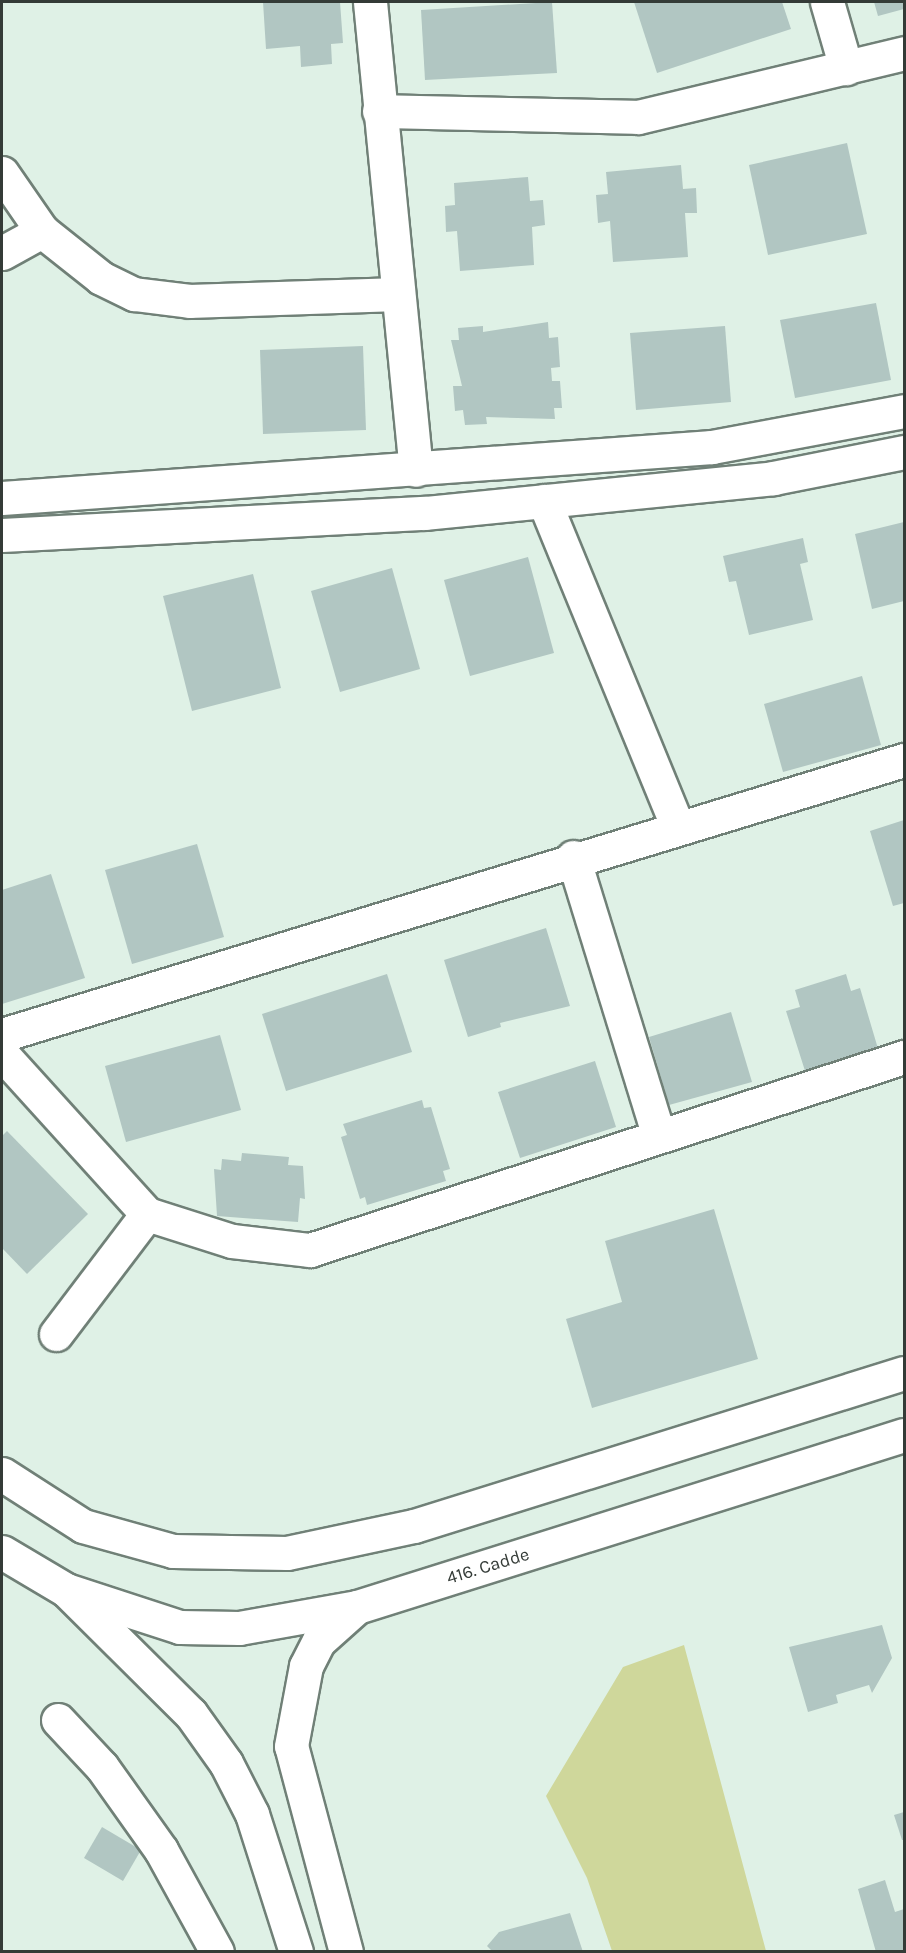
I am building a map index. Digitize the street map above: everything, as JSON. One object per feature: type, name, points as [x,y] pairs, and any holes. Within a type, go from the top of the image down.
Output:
[{"type":"street","points":[[370,2],[416,470]]},
{"type":"street","points":[[827,2],[846,68]]},
{"type":"street","points":[[379,111],[638,117],[904,53]]},
{"type":"street","points":[[2,173],[42,231],[101,278],[134,294],[190,301],[397,294]]},
{"type":"street","points":[[2,254],[42,231]]},
{"type":"street","points":[[2,498],[712,447],[904,411]]},
{"type":"street","points":[[2,535],[425,513],[773,478],[904,452]]},
{"type":"street","points":[[544,501],[676,825]]},
{"type":"street","points":[[2,1035],[676,825],[904,760]]},
{"type":"street","points":[[573,858],[659,1136]]},
{"type":"street","points":[[2,1054],[147,1214],[232,1240],[310,1250],[904,1057]]},
{"type":"street","points":[[56,1334],[147,1214]]},
{"type":"street","points":[[2,1474],[83,1526],[172,1551],[287,1553],[414,1526],[904,1373]]},
{"type":"street","name":"416. Cadde","points":[[2,1552],[66,1590],[180,1628],[239,1628],[357,1607],[904,1435]]},
{"type":"street","name":"416. Cadde","points":[[66,1590],[191,1714],[226,1763],[252,1814],[296,1952]]},
{"type":"street","points":[[346,1952],[291,1746],[306,1666],[319,1641],[357,1607]]},
{"type":"street","points":[[58,1720],[102,1767],[160,1850],[217,1952]]},
{"type":"green space","points":[[684,1645],[766,1951],[612,1951],[587,1878],[546,1796],[623,1667]]},
{"type":"building","points":[[263,2],[340,2],[343,43],[331,44],[332,64],[301,67],[300,46],[266,49]]},
{"type":"building","points":[[552,2],[557,73],[425,80],[421,10]]},
{"type":"building","points":[[634,2],[782,2],[791,29],[657,73]]},
{"type":"building","points":[[874,2],[904,2],[904,9],[878,16]]},
{"type":"building","points":[[847,143],[867,234],[768,255],[749,165]]},
{"type":"building","points":[[681,165],[683,189],[696,188],[697,213],[685,213],[688,257],[613,262],[610,221],[598,223],[596,195],[608,194],[606,172]]},
{"type":"building","points":[[528,177],[530,201],[543,200],[545,225],[532,227],[534,265],[460,271],[457,231],[446,232],[445,206],[455,205],[454,183]]},
{"type":"building","points":[[876,303],[891,380],[795,398],[780,320]]},
{"type":"building","points":[[548,322],[549,338],[558,337],[560,367],[551,368],[552,381],[560,381],[562,408],[554,408],[555,419],[486,417],[487,424],[465,425],[463,410],[455,411],[453,386],[462,386],[451,340],[459,340],[458,328],[483,326],[483,332]]},
{"type":"building","points":[[725,326],[731,402],[636,410],[630,333]]},
{"type":"building","points":[[363,346],[366,430],[263,434],[260,350]]},
{"type":"building","points":[[904,522],[904,601],[872,609],[855,534]]},
{"type":"building","points":[[803,538],[808,562],[800,564],[813,620],[749,635],[736,581],[729,582],[723,556]]},
{"type":"building","points":[[528,557],[554,653],[470,676],[444,580]]},
{"type":"building","points":[[392,568],[420,669],[340,692],[311,591]]},
{"type":"building","points":[[253,574],[281,688],[192,711],[163,596]]},
{"type":"building","points":[[862,676],[881,745],[783,772],[764,704]]},
{"type":"building","points":[[904,820],[904,903],[893,906],[870,831]]},
{"type":"building","points":[[197,844],[224,937],[132,964],[105,870]]},
{"type":"building","points":[[51,874],[85,978],[2,1004],[2,890]]},
{"type":"building","points":[[546,928],[570,1006],[500,1023],[501,1027],[468,1037],[444,960]]},
{"type":"building","points":[[387,974],[412,1052],[286,1091],[262,1014]]},
{"type":"building","points":[[846,974],[851,991],[860,988],[879,1052],[806,1074],[786,1011],[800,1007],[795,990]]},
{"type":"building","points":[[731,1012],[752,1082],[669,1105],[649,1037]]},
{"type":"building","points":[[220,1035],[241,1110],[126,1142],[105,1066]]},
{"type":"building","points":[[595,1061],[616,1127],[520,1158],[498,1092]]},
{"type":"building","points":[[422,1100],[424,1108],[431,1107],[450,1169],[443,1171],[446,1181],[367,1205],[365,1197],[360,1199],[341,1137],[347,1135],[343,1124]]},
{"type":"building","points":[[7,1131],[88,1214],[27,1274],[2,1248],[2,1136]]},
{"type":"building","points":[[242,1153],[289,1157],[288,1165],[303,1166],[305,1199],[300,1198],[298,1222],[217,1216],[214,1169],[221,1170],[222,1159],[241,1161]]},
{"type":"building","points":[[714,1209],[758,1359],[592,1408],[566,1319],[622,1302],[605,1241]]},
{"type":"building","points":[[882,1625],[892,1658],[872,1693],[869,1685],[836,1695],[838,1703],[808,1712],[789,1647]]},
{"type":"building","points":[[904,1812],[904,1840],[902,1840],[894,1815]]},
{"type":"building","points":[[102,1827],[141,1850],[123,1881],[84,1858]]},
{"type":"building","points":[[885,1880],[895,1912],[904,1909],[904,1952],[876,1952],[858,1889]]},
{"type":"building","points":[[570,1913],[583,1952],[493,1952],[487,1946],[499,1932]]}]
